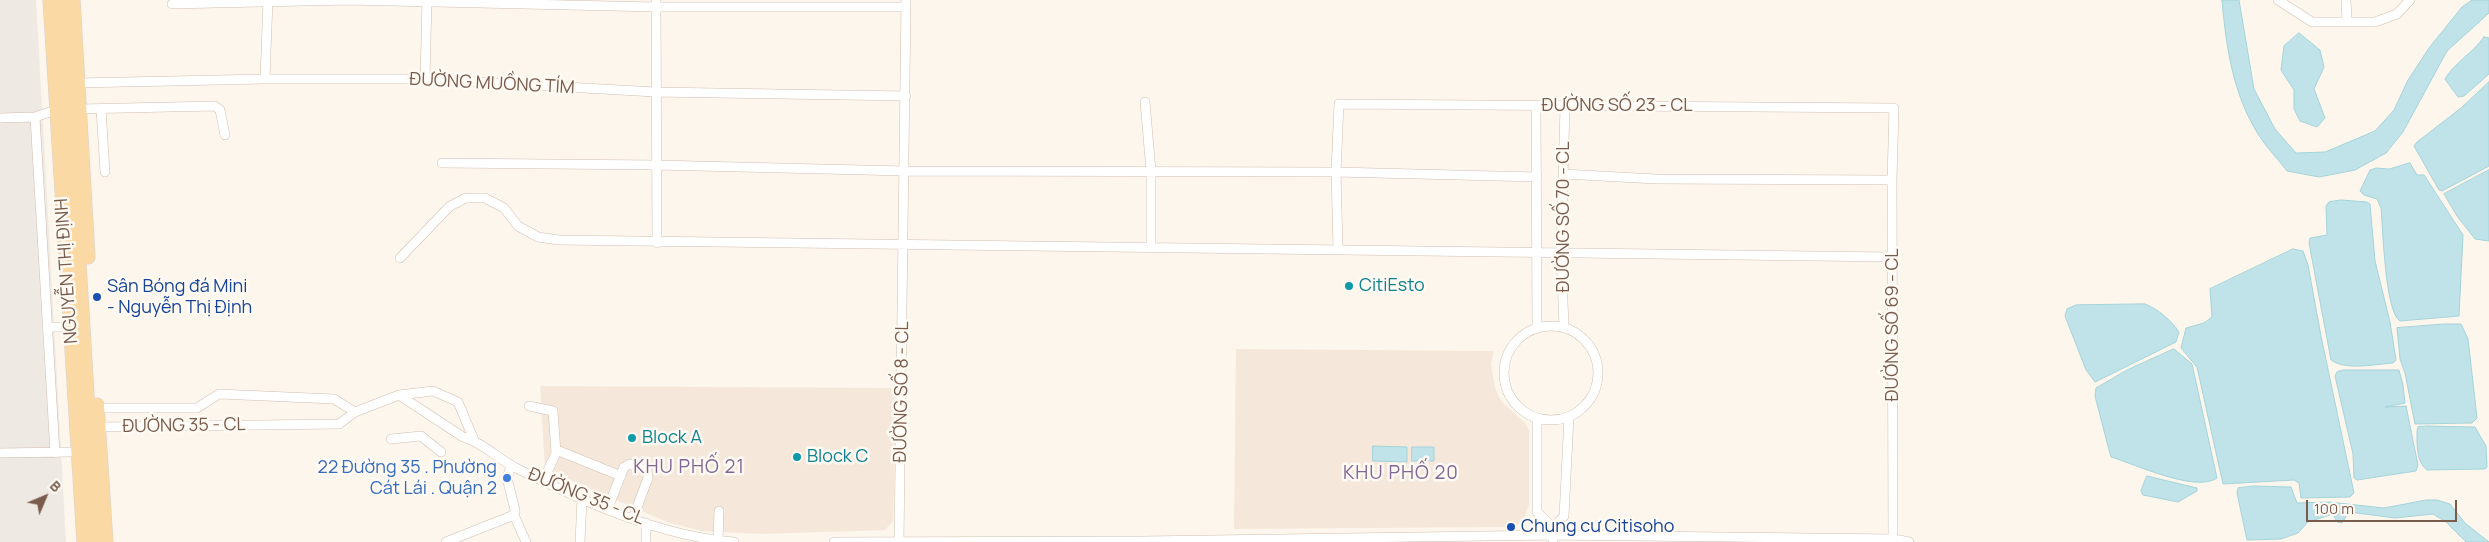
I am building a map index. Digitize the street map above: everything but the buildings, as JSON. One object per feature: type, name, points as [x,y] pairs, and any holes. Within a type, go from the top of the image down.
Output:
[{"type":"main road","name":"NGUYỄN THỊ ĐỊNH","points":[[43,0],[49,43],[62,84]]},
{"type":"main road","name":"NGUYỄN THỊ ĐỊNH","points":[[49,43],[50,0]]},
{"type":"main road","name":"NGUYỄN THỊ ĐỊNH","points":[[63,0],[62,84],[83,409],[84,542]]},
{"type":"main road","name":"NGUYỄN THỊ ĐỊNH","points":[[73,0],[62,84],[83,428],[96,542]]},
{"type":"main road","name":"NGUYỄN THỊ ĐỊNH","points":[[64,111],[63,327],[83,409]]},
{"type":"main road","name":"NGUYỄN THỊ ĐỊNH","points":[[75,542],[70,452],[83,428]]},
{"type":"main road","name":"NGUYỄN THỊ ĐỊNH","points":[[83,428],[106,542]]},
{"type":"street","points":[[264,79],[268,0]]},
{"type":"street","points":[[172,4],[268,0],[656,4],[906,3]]},
{"type":"street","points":[[2278,0],[2312,22],[2375,22],[2397,14],[2410,0]]},
{"type":"street","points":[[2346,0],[2347,21]]},
{"type":"street","points":[[426,79],[427,1]]},
{"type":"street","name":"ĐƯỜNG SỐ 8 - CL","points":[[899,541],[906,3]]},
{"type":"street","points":[[656,4],[657,243]]},
{"type":"street","name":"ĐƯỜNG MUỒNG TÍM","points":[[62,84],[264,79],[426,79],[655,92],[906,96]]},
{"type":"street","points":[[1145,102],[1151,171],[1151,246]]},
{"type":"street","name":"ĐƯỜNG SỐ 23 - CL","points":[[1336,172],[1339,104],[1894,108]]},
{"type":"street","name":"ĐƯỜNG SỐ 70 - CL","points":[[1536,106],[1537,328]]},
{"type":"street","name":"ĐƯỜNG SỐ 70 - CL","points":[[1564,327],[1561,252],[1565,106]]},
{"type":"street","points":[[0,118],[35,117],[64,111],[101,109],[218,107],[224,135]]},
{"type":"street","name":"ĐƯỜNG SỐ 69 - CL","points":[[1893,540],[1892,180],[1894,108]]},
{"type":"street","points":[[101,109],[105,172]]},
{"type":"street","points":[[35,117],[55,453]]},
{"type":"street","points":[[442,163],[656,165],[905,171],[1336,172],[1537,177]]},
{"type":"street","points":[[1336,172],[1338,249]]},
{"type":"street","points":[[1564,174],[1656,179],[1892,180]]},
{"type":"street","points":[[400,258],[450,206],[466,198],[485,198],[504,208],[518,226],[538,237],[559,240],[657,243],[1151,246],[1268,250],[1338,249],[1892,257]]},
{"type":"street","points":[[48,327],[63,327]]},
{"type":"street","points":[[1564,327],[1581,336],[1592,349],[1597,364],[1598,380],[1593,396],[1583,409],[1569,417],[1553,420],[1537,418],[1524,412],[1513,401],[1506,388],[1504,373],[1506,358],[1513,345],[1524,334],[1537,328],[1564,327]]},
{"type":"street","name":"ĐƯỜNG 35 - CL","points":[[83,428],[339,424],[354,412],[399,395],[433,391],[458,402],[474,440]]},
{"type":"street","name":"ĐƯỜNG 35 - CL","points":[[83,409],[197,408],[219,394],[334,398],[354,412]]},
{"type":"street","name":"ĐƯỜNG 35 - CL","points":[[399,395],[463,437],[474,440],[511,466],[543,481],[646,523],[706,540],[734,542]]},
{"type":"street","points":[[529,406],[553,411],[556,453],[543,481]]},
{"type":"street","points":[[1553,535],[1564,516],[1569,417]]},
{"type":"street","points":[[1537,418],[1537,512],[1553,535]]},
{"type":"street","points":[[390,439],[421,436],[441,452]]},
{"type":"street","points":[[556,453],[559,451],[620,476]]},
{"type":"street","points":[[0,453],[70,452]]},
{"type":"street","points":[[608,508],[624,467],[630,464],[647,471],[648,478],[633,518]]},
{"type":"street","points":[[511,466],[507,478],[515,510],[514,515],[526,542]]},
{"type":"street","points":[[580,542],[582,498]]},
{"type":"street","points":[[718,541],[719,511]]},
{"type":"street","points":[[446,542],[514,515]]},
{"type":"street","points":[[646,523],[646,542]]},
{"type":"street","points":[[834,542],[1143,542],[1553,535],[1893,540],[1909,542]]},
{"type":"shaded area","points":[[0,0],[36,0],[66,542],[0,542]]},
{"type":"shaded area","points":[[1236,349],[1494,351],[1491,364],[1495,388],[1501,401],[1526,424],[1529,431],[1529,505],[1524,519],[1519,524],[1508,527],[1234,529]]},
{"type":"shaded area","points":[[540,386],[897,388],[893,521],[885,530],[762,534],[702,531],[667,522],[545,469]]},
{"type":"water","points":[[2222,0],[2239,0],[2254,89],[2275,129],[2296,153],[2325,152],[2375,131],[2394,110],[2408,80],[2429,48],[2462,7],[2472,0],[2489,0],[2489,13],[2447,51],[2403,132],[2386,153],[2355,170],[2319,177],[2287,171],[2261,139],[2249,119],[2232,70]]},
{"type":"water","points":[[2299,33],[2320,50],[2324,67],[2314,89],[2325,118],[2317,127],[2300,121],[2294,109],[2294,90],[2281,70],[2284,46]]},
{"type":"water","points":[[2484,37],[2489,38],[2489,74],[2464,96],[2458,97],[2445,79],[2453,68]]},
{"type":"water","points":[[2489,82],[2489,166],[2442,191],[2439,190],[2414,146],[2461,108]]},
{"type":"water","points":[[2410,163],[2417,175],[2424,175],[2463,235],[2459,316],[2400,321],[2395,314],[2391,302],[2381,208],[2377,199],[2364,195],[2360,191],[2370,170],[2376,168],[2389,169]]},
{"type":"water","points":[[2489,170],[2489,241],[2475,239],[2457,216],[2444,194]]},
{"type":"water","points":[[2341,200],[2367,202],[2370,204],[2375,261],[2390,322],[2396,360],[2393,363],[2353,366],[2331,360],[2309,243],[2310,238],[2327,235],[2326,206],[2329,202]]},
{"type":"water","points":[[2293,249],[2303,251],[2308,265],[2354,493],[2350,497],[2301,498],[2299,483],[2294,480],[2223,484],[2197,367],[2181,348],[2186,328],[2204,323],[2212,317],[2210,289]]},
{"type":"water","points":[[2145,304],[2160,312],[2176,328],[2179,332],[2176,342],[2095,382],[2086,370],[2065,316],[2067,309],[2076,305]]},
{"type":"water","points":[[2461,324],[2468,339],[2477,418],[2472,423],[2415,424],[2405,373],[2400,359],[2397,328]]},
{"type":"water","points":[[2174,349],[2192,364],[2217,478],[2207,482],[2180,480],[2111,457],[2095,396],[2096,388],[2127,370]]},
{"type":"water","points":[[2343,370],[2399,370],[2405,403],[2385,407],[2406,406],[2418,465],[2416,471],[2357,480],[2354,478],[2353,454],[2335,376],[2337,372]]},
{"type":"water","points":[[2418,427],[2475,427],[2486,446],[2487,467],[2485,469],[2427,470],[2423,467],[2419,458],[2417,431]]},
{"type":"water","points":[[1373,446],[1407,447],[1407,462],[1373,461]]},
{"type":"water","points":[[1412,447],[1434,447],[1434,461],[1412,461]]},
{"type":"water","points":[[2147,476],[2197,488],[2197,491],[2178,502],[2143,495],[2141,491]]},
{"type":"water","points":[[2254,486],[2291,487],[2297,503],[2329,502],[2384,508],[2426,500],[2437,500],[2450,504],[2465,523],[2489,542],[2466,542],[2446,522],[2433,514],[2395,518],[2349,512],[2342,523],[2337,522],[2333,514],[2308,522],[2298,533],[2281,539],[2247,540],[2237,493],[2238,488]]},
{"type":"place","name":"CitiEsto","points":[[1349,286]]},
{"type":"place","name":"Sân Bóng đá Mini - Nguyễn Thị Định","points":[[97,297]]},
{"type":"place","name":"Block A","points":[[632,438]]},
{"type":"place","name":"Block C","points":[[797,457]]},
{"type":"place","name":"22 Đường 35 . Phường Cát Lái . Quận 2","points":[[507,478]]},
{"type":"place","name":"Chung cư Citisoho","points":[[1511,527]]},
{"type":"district","name":"KHU PHỐ 21","points":[[689,468]]},
{"type":"district","name":"KHU PHỐ 20","points":[[1401,474]]}]
